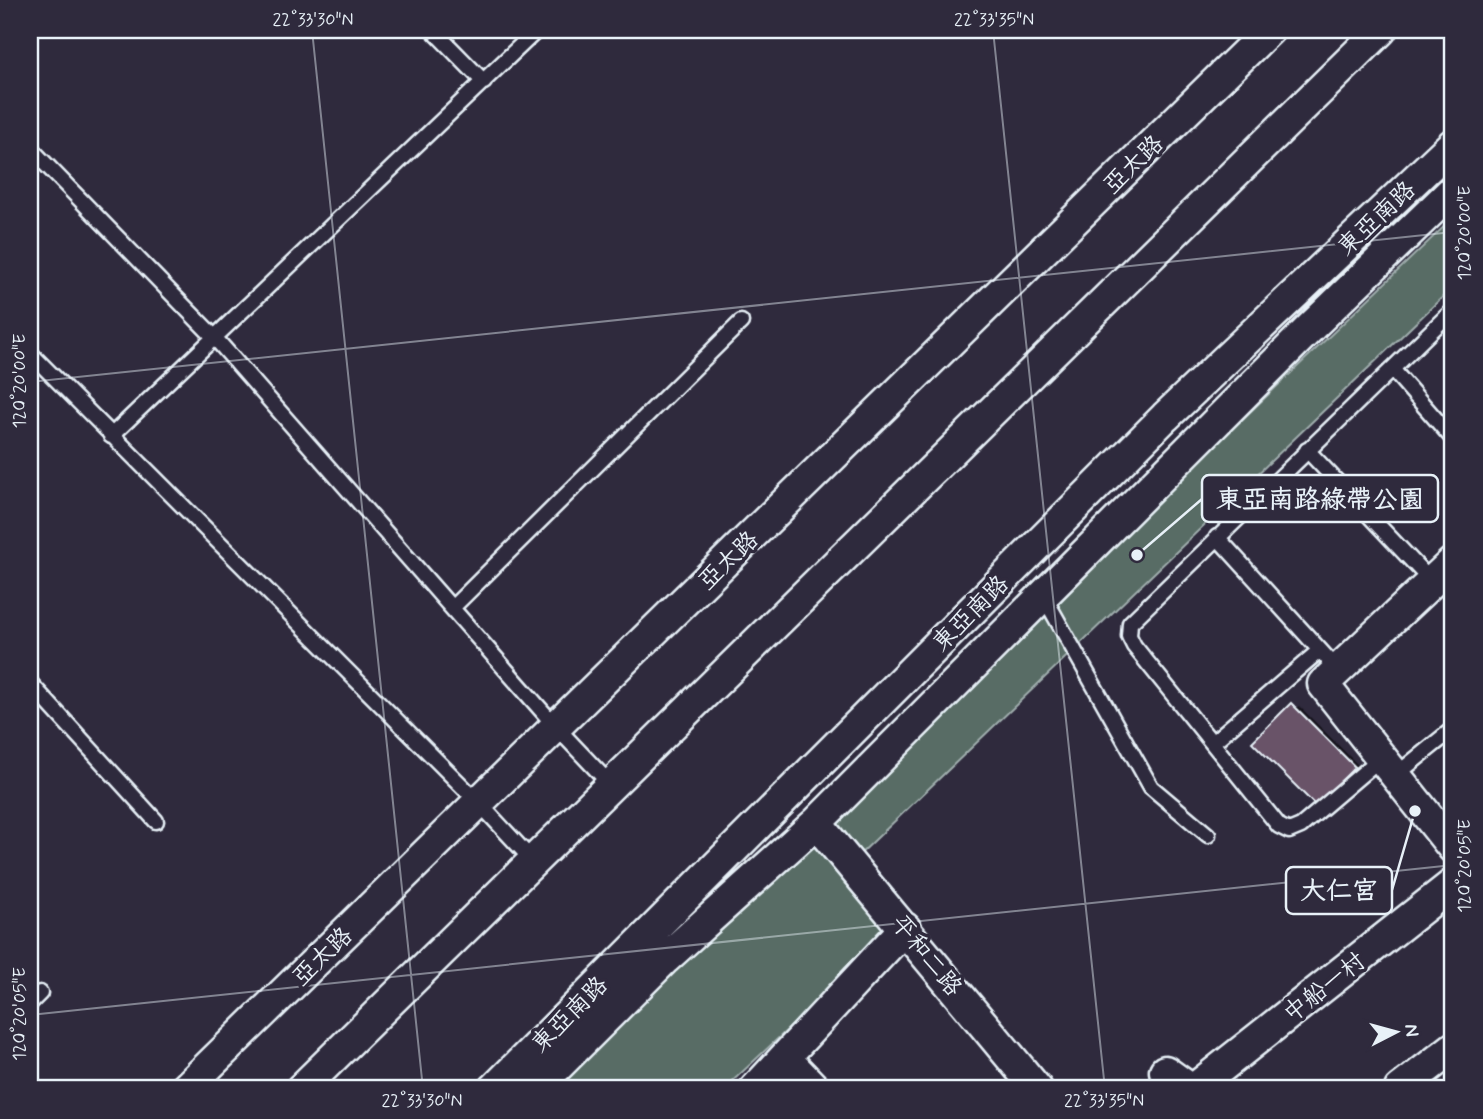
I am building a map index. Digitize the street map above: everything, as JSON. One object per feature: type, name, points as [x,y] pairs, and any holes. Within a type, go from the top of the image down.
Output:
[{"type":"street","name":"亞太路","points":[[186,1089],[1269,30]]},
{"type":"street","points":[[301,1089],[1381,30]]},
{"type":"street","name":"東亞南路","points":[[494,1089],[1155,427],[1453,144]]},
{"type":"street","name":"東亞南路","points":[[535,1089],[665,959],[816,822],[1313,325],[1453,190]]},
{"type":"street","points":[[1453,562],[1432,582],[1329,660],[1323,684],[1453,848]]},
{"type":"street","name":"平和二路","points":[[816,822],[905,928],[1012,1078],[1037,1089]]},
{"type":"street","name":"中船一村","points":[[1192,1089],[1453,884]]},
{"type":"street","points":[[755,1089],[905,928]]},
{"type":"street","points":[[1400,1089],[1453,1048]]},
{"type":"street","points":[[785,1058],[816,1089]]},
{"type":"street","points":[[1165,1071],[1192,1089]]},
{"type":"lane","points":[[433,30],[484,82]]},
{"type":"lane","points":[[111,436],[537,30]]},
{"type":"lane","points":[[30,148],[215,338],[557,728],[610,784]]},
{"type":"lane","points":[[1453,310],[1138,612],[1130,623],[1129,636],[1279,826],[1289,831],[1389,766],[1453,729]]},
{"type":"lane","points":[[452,608],[741,322]]},
{"type":"lane","points":[[30,353],[479,803],[534,862]]},
{"type":"lane","points":[[1392,369],[1453,439]]},
{"type":"lane","points":[[1307,450],[1432,582]]},
{"type":"lane","points":[[1212,743],[1329,660],[1217,537]]},
{"type":"lane","points":[[1043,594],[1151,787],[1208,835]]},
{"type":"lane","points":[[30,683],[156,821]]},
{"type":"green space","points":[[1453,218],[1453,287],[854,860],[820,823]]},
{"type":"green space","points":[[816,827],[898,926],[724,1089],[557,1089]]},
{"type":"building","points":[[1291,703],[1355,767],[1316,806],[1252,742]]},
{"type":"place","name":"東亞南路綠帶公園","points":[[1137,555]]},
{"type":"place","name":"大仁宮","points":[[1415,811]]}]
